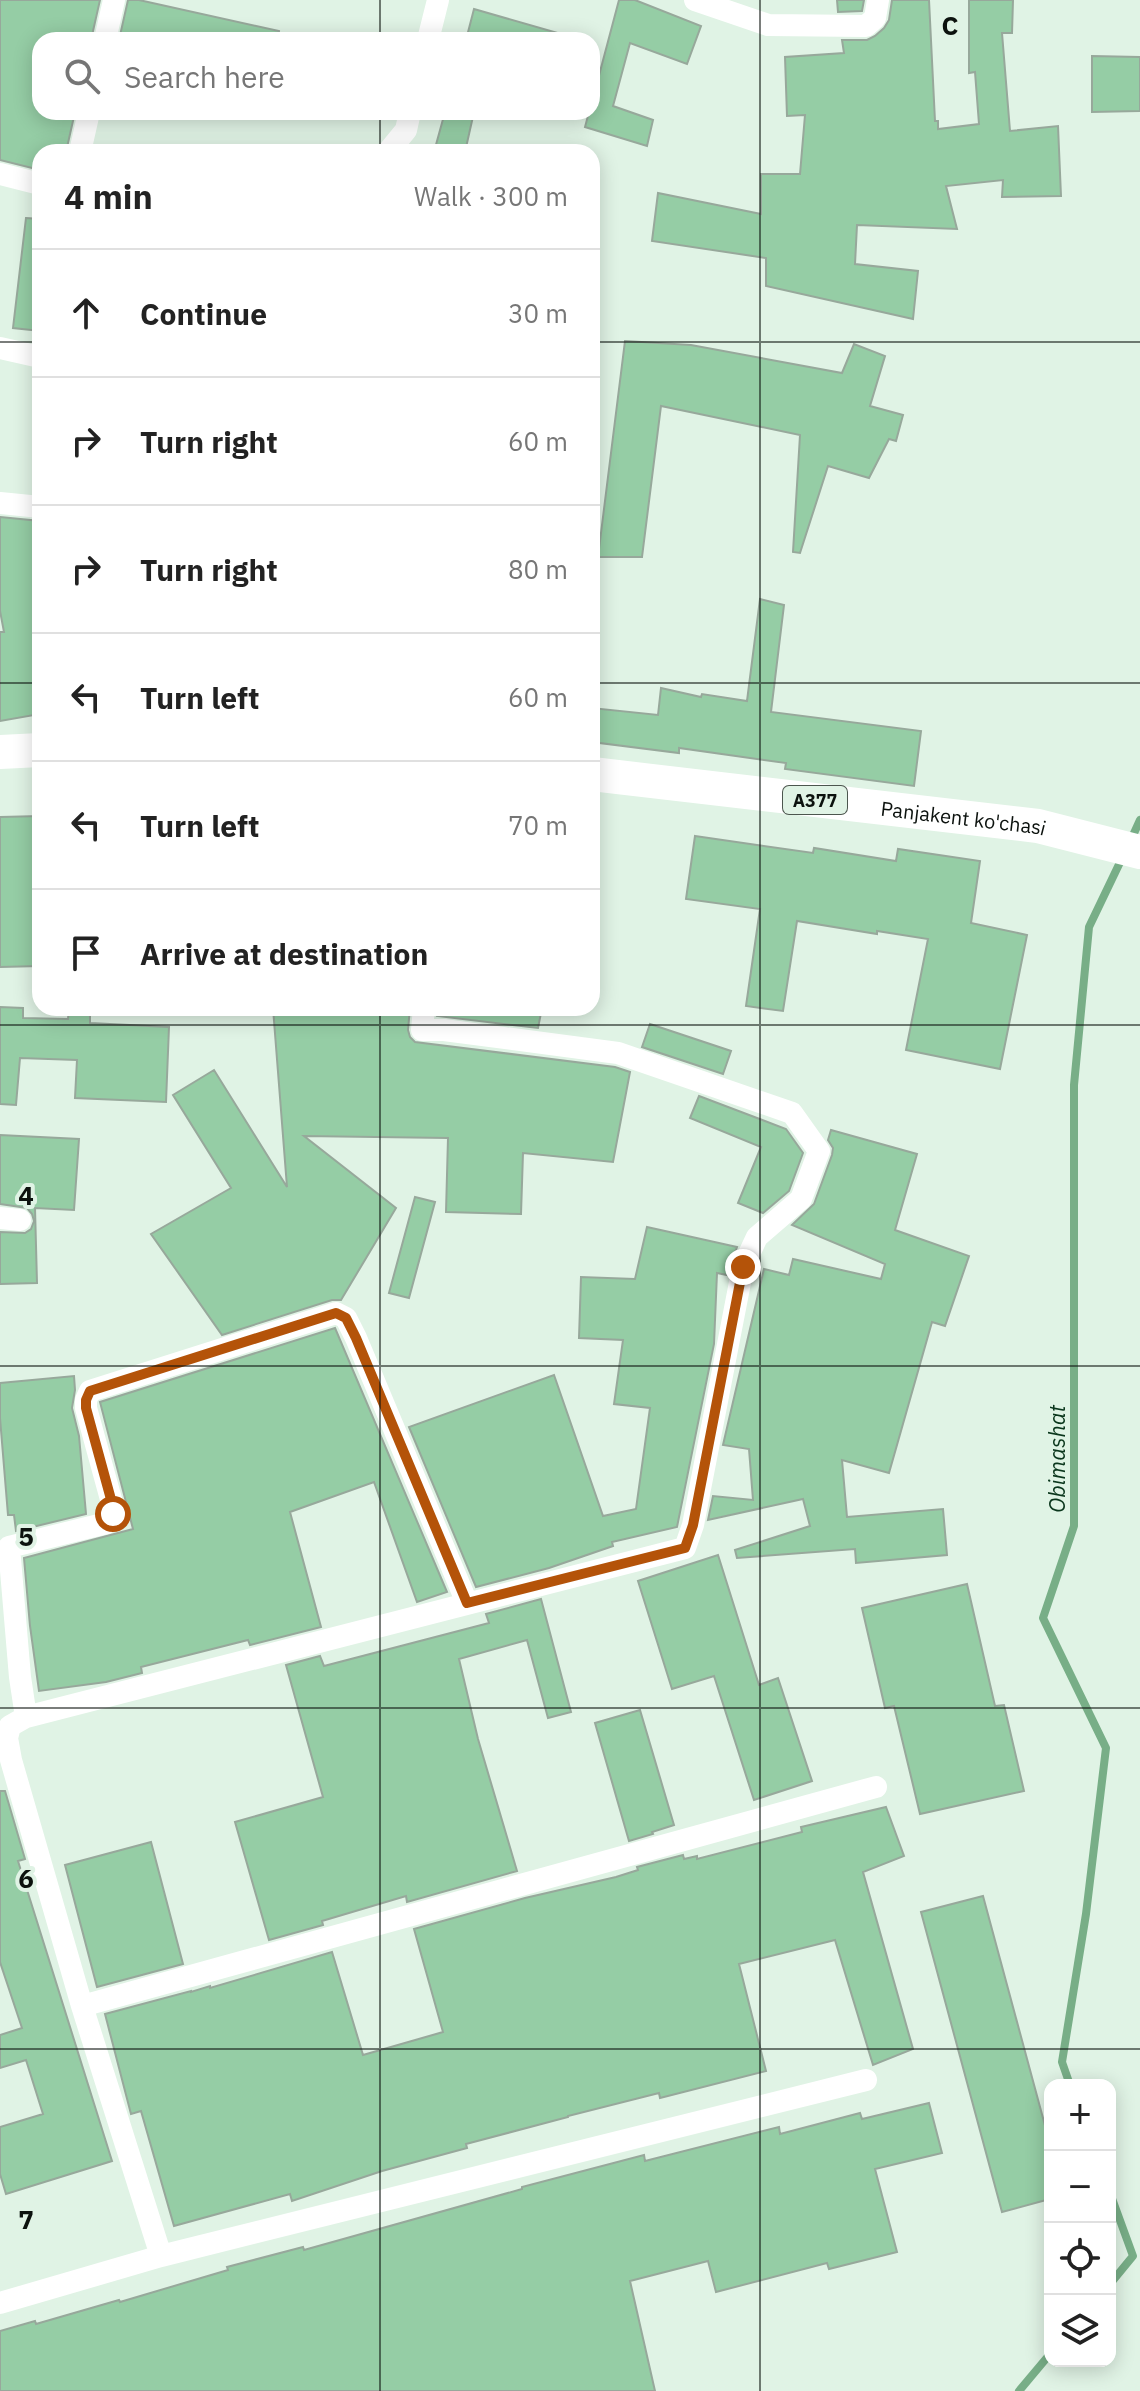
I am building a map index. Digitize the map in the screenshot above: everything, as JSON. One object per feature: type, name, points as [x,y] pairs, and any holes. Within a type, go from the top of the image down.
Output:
[{"type":"main road","points":[[0,752],[32,750]]},
{"type":"main road","name":"Panjakent ko'chasi","points":[[600,775],[1038,826],[1140,852]]},
{"type":"street","points":[[107,32],[114,0]]},
{"type":"street","points":[[430,32],[438,0]]},
{"type":"street","points":[[695,0],[768,25],[831,27],[866,26],[875,18],[878,0]]},
{"type":"street","points":[[82,144],[87,120]]},
{"type":"street","points":[[395,144],[406,130],[408,120]]},
{"type":"street","points":[[0,174],[32,182]]},
{"type":"street","points":[[0,348],[32,355]]},
{"type":"street","points":[[0,503],[32,506]]},
{"type":"street","points":[[161,2256],[82,2006],[8,1745],[10,1726],[26,1717],[685,1548],[693,1525],[743,1267],[757,1237],[801,1199],[819,1151],[792,1113],[618,1053],[444,1030],[422,1030],[423,1016]]},
{"type":"street","points":[[26,1717],[9,1547],[107,1523],[112,1519],[112,1503],[86,1408],[90,1391],[336,1313],[346,1318],[356,1338],[467,1603]]},
{"type":"street","points":[[82,2006],[876,1787]]},
{"type":"street","points":[[0,2303],[161,2256],[866,2080]]},
{"type":"building","points":[[0,0],[100,0],[93,32],[32,32],[32,120],[73,120],[68,144],[32,144],[32,168],[0,160]]},
{"type":"building","points":[[128,0],[279,31],[279,32],[121,32]]},
{"type":"building","points":[[619,0],[635,0],[701,26],[687,64],[630,43],[613,106],[653,120],[647,146],[585,127],[587,120],[600,120],[600,72]]},
{"type":"building","points":[[837,0],[864,0],[862,11],[838,12]]},
{"type":"building","points":[[892,0],[929,0],[935,121],[938,121],[938,129],[979,124],[975,72],[969,73],[969,0],[1013,0],[1012,33],[1002,33],[1010,131],[1058,126],[1061,196],[1002,197],[1003,180],[946,186],[957,229],[857,225],[855,264],[918,271],[913,319],[766,286],[766,258],[652,241],[658,193],[761,214],[761,174],[800,174],[805,115],[787,116],[785,57],[844,53],[842,40],[867,40],[884,28],[889,20]]},
{"type":"building","points":[[474,9],[554,32],[468,32]]},
{"type":"building","points":[[1092,56],[1140,57],[1140,111],[1092,112]]},
{"type":"building","points":[[443,120],[472,120],[467,144],[436,144]]},
{"type":"building","points":[[26,218],[32,218],[32,330],[13,328]]},
{"type":"building","points":[[625,341],[691,345],[842,373],[854,344],[885,356],[870,406],[903,415],[896,441],[889,439],[869,478],[828,466],[800,553],[793,552],[800,435],[661,406],[642,557],[600,557]]},
{"type":"building","points":[[0,517],[32,520],[32,715],[0,721],[0,632],[4,632],[0,611]]},
{"type":"building","points":[[760,599],[784,605],[771,712],[921,731],[914,786],[785,769],[786,763],[679,748],[679,753],[600,743],[600,709],[658,715],[661,688],[701,697],[702,694],[747,701]]},
{"type":"building","points":[[32,816],[32,966],[0,967],[0,817]]},
{"type":"building","points":[[695,836],[813,853],[814,848],[896,861],[898,849],[980,861],[971,923],[1027,935],[1000,1069],[906,1050],[928,939],[797,921],[783,1011],[746,1006],[760,909],[686,899]]},
{"type":"building","points":[[0,1007],[23,1008],[23,1018],[90,1016],[90,1023],[169,1027],[166,1102],[75,1098],[77,1060],[20,1058],[16,1105],[0,1104]]},
{"type":"building","points":[[274,1016],[409,1016],[408,1030],[415,1042],[615,1067],[630,1072],[613,1162],[523,1153],[521,1214],[446,1212],[448,1138],[304,1136],[396,1208],[341,1300],[332,1300],[222,1335],[151,1234],[231,1188],[173,1095],[214,1070],[287,1187]]},
{"type":"building","points":[[437,1016],[540,1016],[538,1028]]},
{"type":"building","points":[[650,1024],[731,1051],[723,1074],[642,1047]]},
{"type":"building","points":[[699,1096],[786,1129],[803,1153],[789,1191],[763,1213],[738,1203],[761,1147],[690,1118]]},
{"type":"building","points":[[831,1130],[917,1154],[895,1230],[969,1256],[945,1326],[932,1322],[889,1473],[842,1460],[847,1517],[943,1509],[947,1555],[856,1563],[855,1549],[737,1558],[735,1550],[810,1526],[803,1499],[708,1520],[713,1496],[753,1500],[749,1449],[723,1445],[764,1269],[789,1275],[793,1259],[881,1279],[885,1264],[792,1225],[814,1204],[832,1155],[833,1148],[828,1140]]},
{"type":"building","points":[[0,1135],[79,1139],[74,1210],[35,1208],[37,1283],[0,1284],[0,1232],[25,1233],[34,1221],[27,1208],[0,1204]]},
{"type":"building","points":[[415,1197],[435,1202],[409,1298],[389,1293]]},
{"type":"building","points":[[647,1227],[737,1247],[727,1275],[717,1273],[714,1344],[677,1527],[612,1542],[613,1546],[549,1568],[476,1587],[409,1427],[554,1375],[603,1516],[636,1509],[650,1408],[614,1404],[623,1340],[579,1338],[581,1277],[635,1279]]},
{"type":"building","points":[[335,1328],[447,1592],[417,1602],[374,1482],[290,1512],[321,1627],[250,1645],[248,1640],[141,1667],[142,1673],[106,1682],[39,1691],[24,1558],[133,1529],[100,1402]]},
{"type":"building","points":[[74,1376],[72,1408],[79,1436],[86,1514],[16,1531],[14,1515],[8,1515],[0,1383]]},
{"type":"building","points":[[718,1555],[759,1685],[778,1678],[812,1781],[754,1800],[714,1676],[672,1689],[638,1581]]},
{"type":"building","points":[[967,1584],[995,1706],[1004,1705],[1024,1791],[920,1814],[894,1706],[885,1708],[862,1608]]},
{"type":"building","points":[[541,1599],[571,1712],[548,1718],[527,1640],[459,1659],[478,1739],[517,1871],[407,1902],[406,1896],[269,1940],[235,1822],[323,1797],[286,1665],[320,1656],[324,1666],[489,1623],[486,1614]]},
{"type":"building","points":[[640,1710],[674,1825],[629,1841],[595,1723]]},
{"type":"building","points":[[0,1791],[5,1791],[25,1859],[18,1861],[112,2161],[6,2194],[0,2174],[0,2127],[43,2114],[26,2060],[0,2068],[0,2035],[22,2028],[0,1962]]},
{"type":"building","points":[[886,1807],[904,1856],[863,1872],[913,2049],[873,2065],[835,1940],[739,1964],[766,2071],[660,2098],[659,2093],[568,2116],[466,2144],[467,2148],[382,2171],[292,2201],[290,2194],[174,2226],[141,2111],[131,2114],[105,2014],[210,1988],[332,1952],[363,2055],[443,2032],[414,1929],[616,1877],[638,1870],[637,1867],[683,1855],[684,1859],[697,1856],[697,1859],[802,1832],[801,1827]]},
{"type":"building","points":[[151,1842],[183,1964],[97,1987],[65,1865]]},
{"type":"building","points":[[983,1896],[1044,2122],[1044,2201],[1002,2212],[921,1912]]},
{"type":"building","points":[[929,2103],[942,2153],[875,2169],[897,2252],[829,2269],[827,2263],[716,2292],[708,2261],[630,2281],[655,2391],[0,2391],[0,2331],[120,2302],[228,2270],[227,2267],[303,2247],[304,2250],[644,2155],[645,2161],[779,2127],[780,2134],[860,2113],[862,2119]]},
{"type":"waterway","name":"Obimashat","points":[[1130,842],[1140,820]]},
{"type":"waterway","name":"Obimashat","points":[[1068,2079],[1062,2062],[1086,1914],[1106,1748],[1043,1618],[1074,1526],[1074,1085],[1089,927],[1124,854]]},
{"type":"waterway","name":"Obimashat","points":[[1116,2209],[1133,2256],[1116,2277]]},
{"type":"waterway","name":"Obimashat","points":[[1019,2391],[1044,2361]]},
{"type":"route","points":[[113,1514],[86,1408],[90,1391],[336,1313],[346,1318],[356,1338],[467,1603],[685,1548],[693,1525],[743,1267]]}]
